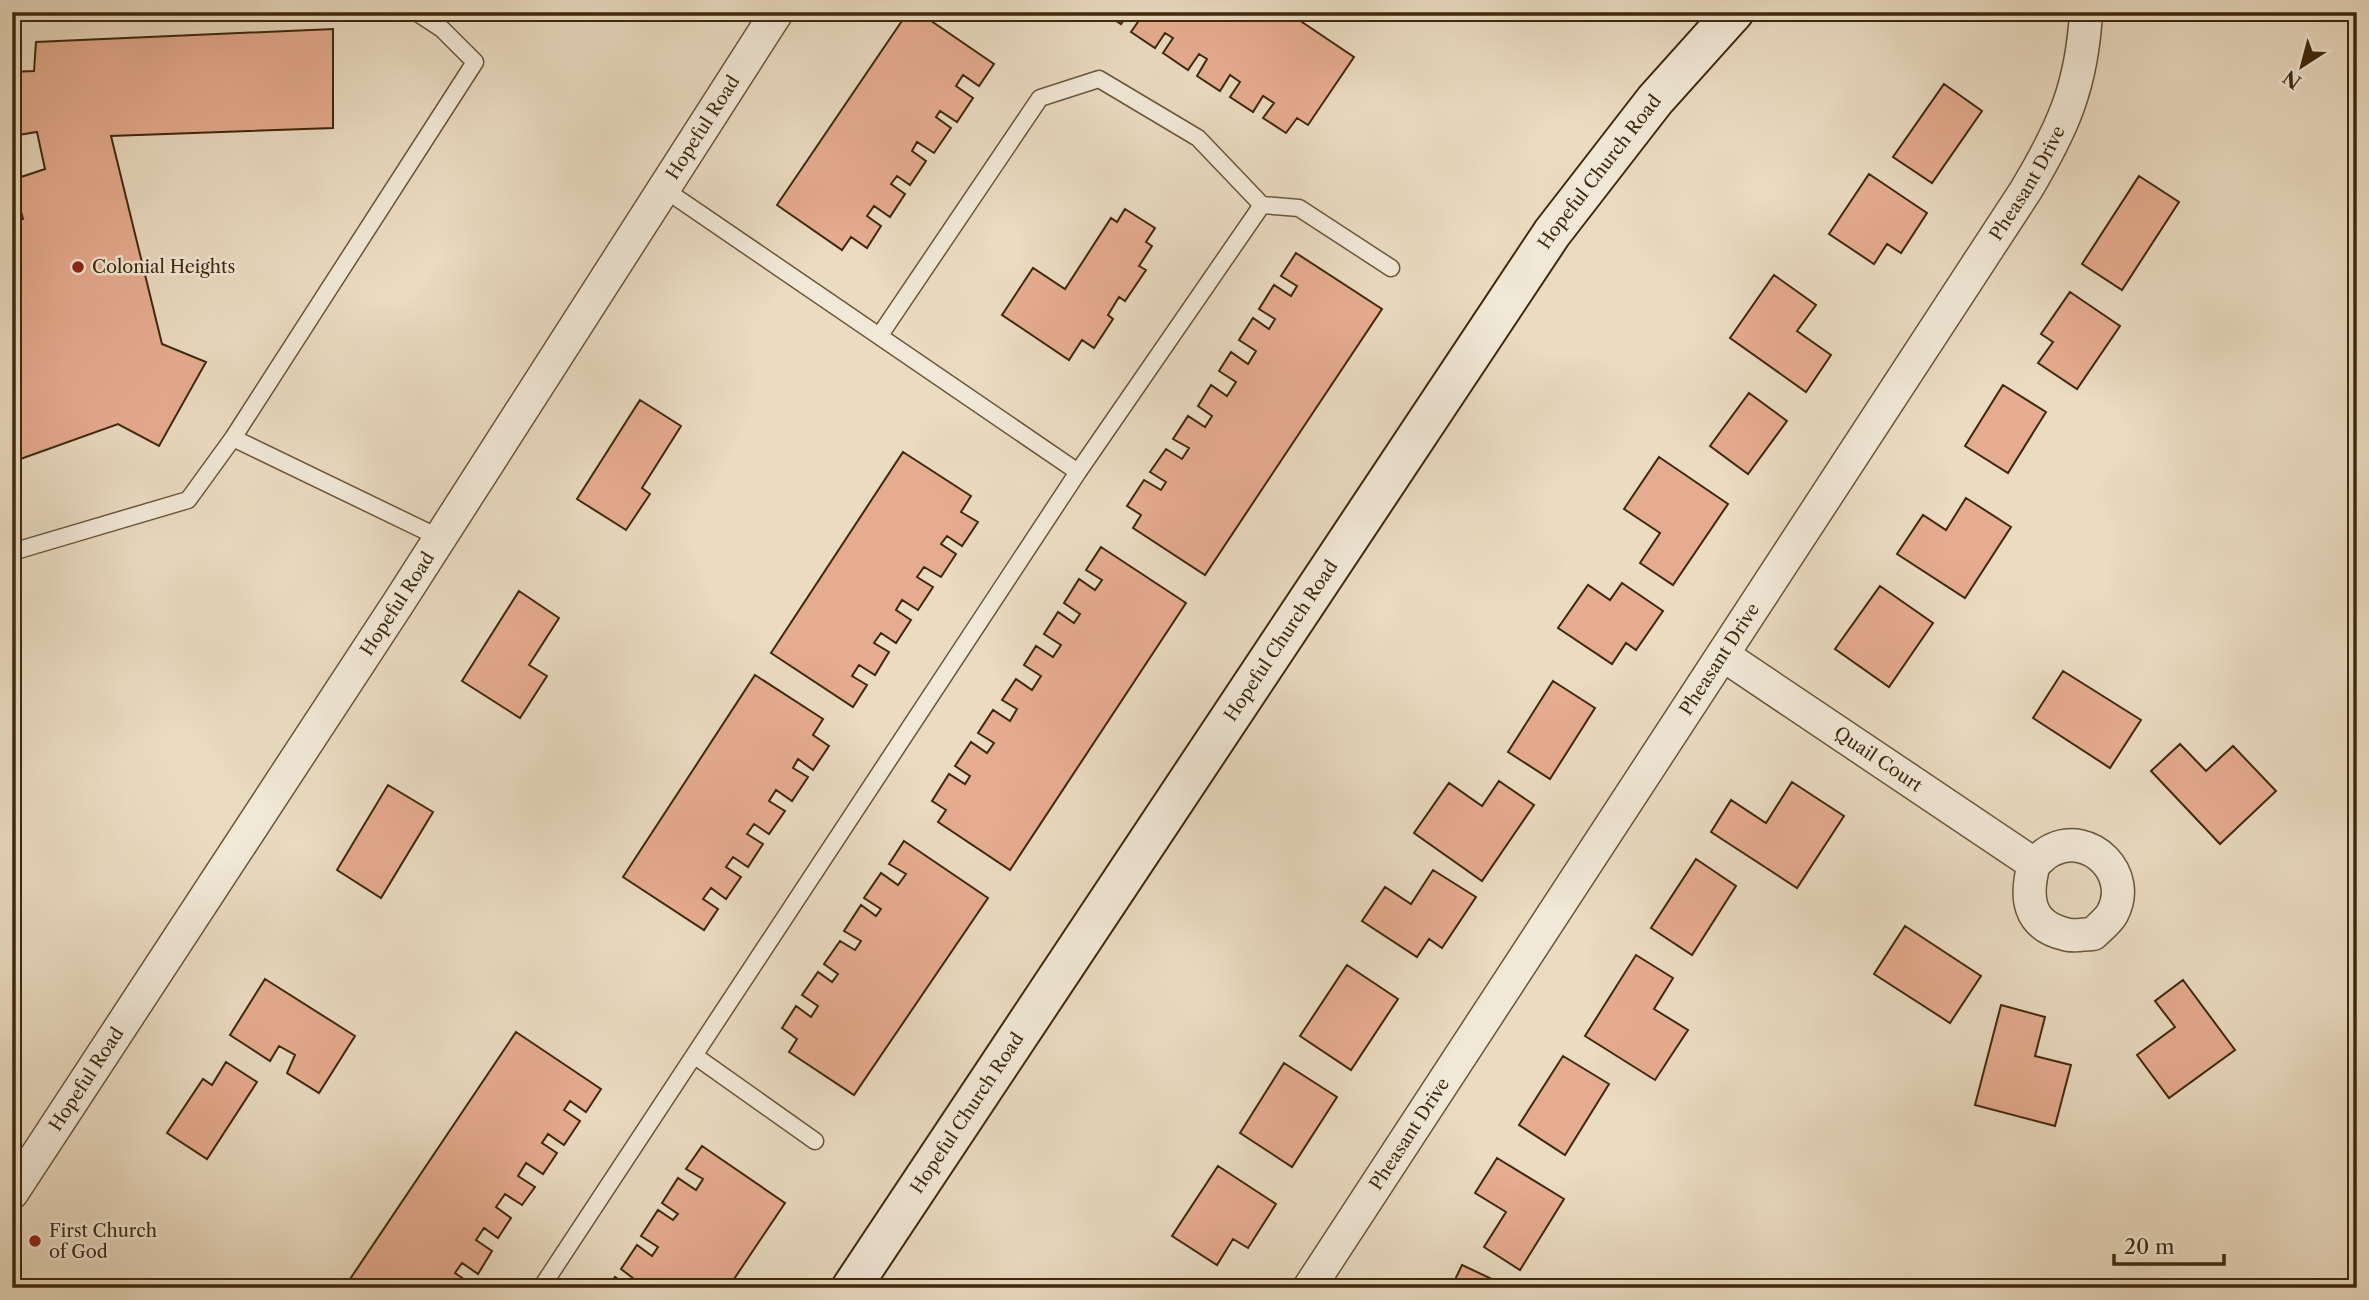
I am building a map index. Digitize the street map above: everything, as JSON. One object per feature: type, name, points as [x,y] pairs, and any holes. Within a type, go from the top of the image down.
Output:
[{"type":"main road","name":"Hopeful Church Road","points":[[851,1288],[1552,233],[1654,100],[1734,12]]},
{"type":"street","name":"Hopeful Road","points":[[12,1194],[440,538],[777,12]]},
{"type":"street","name":"Pheasant Drive","points":[[1309,1288],[2019,202],[2053,146],[2073,95],[2084,44],[2086,12]]},
{"type":"street","name":"Quail Court","points":[[1723,655],[2034,863]]},
{"type":"lane","points":[[12,552],[188,500],[233,438],[475,62],[442,29],[416,12]]},
{"type":"lane","points":[[880,335],[1040,98],[1099,79],[1198,138],[1262,205],[1299,208],[1391,268]]},
{"type":"lane","points":[[664,189],[1078,472]]},
{"type":"lane","points":[[541,1288],[1078,472],[1262,205]]},
{"type":"lane","points":[[233,438],[440,538]]},
{"type":"lane","points":[[695,1056],[815,1141]]},
{"type":"building","points":[[908,12],[918,12],[994,64],[979,86],[963,75],[956,86],[973,98],[957,122],[940,111],[936,117],[951,128],[934,153],[917,142],[912,151],[926,161],[910,185],[897,176],[891,184],[905,194],[890,217],[874,206],[867,216],[881,226],[867,248],[851,237],[842,250],[777,205]]},
{"type":"building","points":[[1103,12],[1129,12],[1121,24]]},
{"type":"building","points":[[1136,12],[1287,12],[1354,57],[1308,125],[1297,118],[1286,133],[1263,118],[1274,103],[1263,96],[1253,112],[1230,97],[1240,82],[1230,75],[1220,91],[1197,76],[1207,59],[1199,54],[1188,70],[1163,53],[1173,38],[1165,33],[1155,48],[1131,32],[1142,16]]},
{"type":"building","points":[[1422,12],[1496,12],[1422,15]]},
{"type":"building","name":"Colonial Heights","points":[[333,29],[333,128],[111,136],[162,344],[206,362],[159,446],[118,424],[12,462],[12,325],[15,324],[12,311],[12,223],[23,219],[12,180],[45,169],[37,132],[12,136],[12,72],[34,71],[36,42]]},
{"type":"building","points":[[1944,84],[1982,111],[1932,183],[1893,157]]},
{"type":"building","points":[[1869,174],[1927,213],[1901,253],[1887,244],[1874,264],[1829,234]]},
{"type":"building","points":[[2139,176],[2179,202],[2122,290],[2082,264]]},
{"type":"building","points":[[1125,209],[1155,228],[1146,242],[1152,246],[1139,266],[1146,270],[1125,301],[1119,297],[1108,315],[1113,319],[1094,348],[1082,340],[1069,360],[1002,315],[1033,268],[1065,289],[1111,218],[1117,222]]},
{"type":"building","points":[[1296,253],[1382,309],[1205,575],[1133,528],[1141,515],[1127,506],[1144,480],[1161,490],[1166,482],[1150,472],[1166,449],[1182,459],[1189,448],[1173,439],[1188,416],[1205,427],[1212,416],[1198,406],[1211,385],[1227,396],[1236,382],[1219,371],[1231,352],[1248,364],[1256,351],[1239,340],[1253,318],[1269,329],[1275,319],[1259,309],[1274,285],[1291,296],[1297,286],[1281,276]]},
{"type":"building","points":[[1774,275],[1816,305],[1797,331],[1831,355],[1806,392],[1730,338]]},
{"type":"building","points":[[2070,292],[2120,326],[2077,389],[2038,363],[2053,342],[2041,334]]},
{"type":"building","points":[[2003,385],[2046,412],[2008,473],[1965,446]]},
{"type":"building","points":[[1749,393],[1787,421],[1748,474],[1710,446]]},
{"type":"building","points":[[640,400],[681,426],[642,488],[650,494],[626,530],[577,499]]},
{"type":"building","points":[[903,452],[971,496],[961,512],[978,522],[962,546],[947,536],[941,544],[956,554],[941,577],[924,567],[917,577],[933,587],[918,610],[902,600],[896,610],[911,620],[896,643],[881,633],[874,643],[889,652],[875,675],[859,665],[852,676],[867,685],[853,707],[771,653]]},
{"type":"building","points":[[1659,457],[1728,504],[1673,585],[1640,563],[1660,533],[1624,509]]},
{"type":"building","points":[[1966,498],[2011,527],[1965,598],[1897,554],[1923,515],[1946,530]]},
{"type":"building","points":[[1101,547],[1186,603],[1010,870],[938,822],[946,810],[932,801],[949,774],[965,784],[970,776],[955,766],[971,742],[987,753],[994,743],[978,733],[993,710],[1010,721],[1017,709],[1002,700],[1016,679],[1032,690],[1041,676],[1024,665],[1036,646],[1053,657],[1061,645],[1044,634],[1058,612],[1074,623],[1080,614],[1064,603],[1079,579],[1095,590],[1102,580],[1086,570]]},
{"type":"building","points":[[1622,583],[1663,611],[1636,650],[1626,643],[1612,664],[1558,628],[1588,585],[1610,600]]},
{"type":"building","points":[[1880,586],[1933,623],[1889,687],[1835,649]]},
{"type":"building","points":[[519,591],[559,618],[529,665],[547,676],[520,718],[462,681]]},
{"type":"building","points":[[2063,671],[2141,720],[2110,768],[2033,718]]},
{"type":"building","points":[[755,675],[823,719],[813,735],[829,746],[813,770],[798,759],[793,768],[808,777],[792,801],[776,790],[769,801],[785,811],[769,834],[754,824],[747,834],[763,844],[748,867],[733,857],[726,867],[741,877],[726,899],[711,888],[703,899],[718,909],[704,930],[623,877]]},
{"type":"building","points":[[1553,681],[1595,708],[1550,779],[1508,752]]},
{"type":"building","points":[[2180,744],[2206,771],[2233,746],[2276,791],[2220,844],[2151,771]]},
{"type":"building","points":[[1499,781],[1534,805],[1482,881],[1414,833],[1449,783],[1482,806]]},
{"type":"building","points":[[1792,782],[1844,816],[1797,888],[1711,832],[1731,800],[1766,823]]},
{"type":"building","points":[[388,785],[433,812],[381,898],[337,870]]},
{"type":"building","points":[[904,841],[988,898],[854,1095],[789,1052],[797,1039],[782,1028],[796,1006],[811,1017],[818,1006],[802,995],[818,972],[832,982],[838,974],[824,964],[840,941],[855,950],[861,941],[844,931],[861,905],[876,916],[881,909],[864,898],[881,873],[898,885],[906,874],[889,864]]},
{"type":"building","points":[[1696,859],[1736,886],[1692,955],[1651,928]]},
{"type":"building","points":[[1433,870],[1476,897],[1442,948],[1429,939],[1417,957],[1362,921],[1385,887],[1411,904]]},
{"type":"building","points":[[1905,926],[1981,976],[1950,1023],[1874,974]]},
{"type":"building","points":[[1636,955],[1673,978],[1654,1009],[1688,1030],[1655,1080],[1585,1036]]},
{"type":"building","points":[[1347,965],[1398,999],[1351,1070],[1300,1036]]},
{"type":"building","points":[[265,979],[355,1036],[319,1093],[287,1073],[295,1055],[279,1046],[270,1061],[230,1035]]},
{"type":"building","points":[[2183,980],[2235,1050],[2169,1098],[2137,1055],[2175,1027],[2155,1001]]},
{"type":"building","points":[[2001,1005],[2045,1017],[2035,1056],[2071,1065],[2055,1126],[1975,1105]]},
{"type":"building","points":[[516,1032],[601,1089],[586,1112],[570,1101],[564,1110],[580,1121],[564,1145],[548,1134],[542,1143],[557,1153],[543,1174],[526,1163],[518,1176],[535,1187],[522,1205],[505,1194],[496,1207],[511,1218],[498,1238],[484,1228],[476,1240],[492,1251],[478,1274],[462,1263],[455,1273],[471,1284],[468,1288],[344,1288]]},
{"type":"building","points":[[1563,1056],[1609,1084],[1565,1155],[1519,1125]]},
{"type":"building","points":[[226,1062],[257,1082],[207,1159],[167,1133],[203,1079],[212,1085]]},
{"type":"building","points":[[1284,1063],[1337,1097],[1292,1167],[1240,1133]]},
{"type":"building","points":[[702,1146],[785,1203],[728,1288],[608,1288],[615,1277],[629,1287],[634,1279],[621,1269],[637,1245],[652,1256],[658,1247],[641,1236],[658,1210],[673,1220],[678,1214],[662,1203],[678,1178],[696,1190],[703,1179],[686,1169]]},
{"type":"building","points":[[1497,1158],[1564,1199],[1520,1270],[1484,1247],[1506,1212],[1475,1193]]},
{"type":"building","points":[[1218,1166],[1276,1204],[1248,1248],[1233,1239],[1217,1265],[1172,1236]]},
{"type":"building","points":[[1462,1265],[1494,1280],[1491,1288],[1451,1288]]},
{"type":"place","name":"Colonial Heights","points":[[78,267]]},
{"type":"place","name":"First Church of God","points":[[35,1241]]}]
